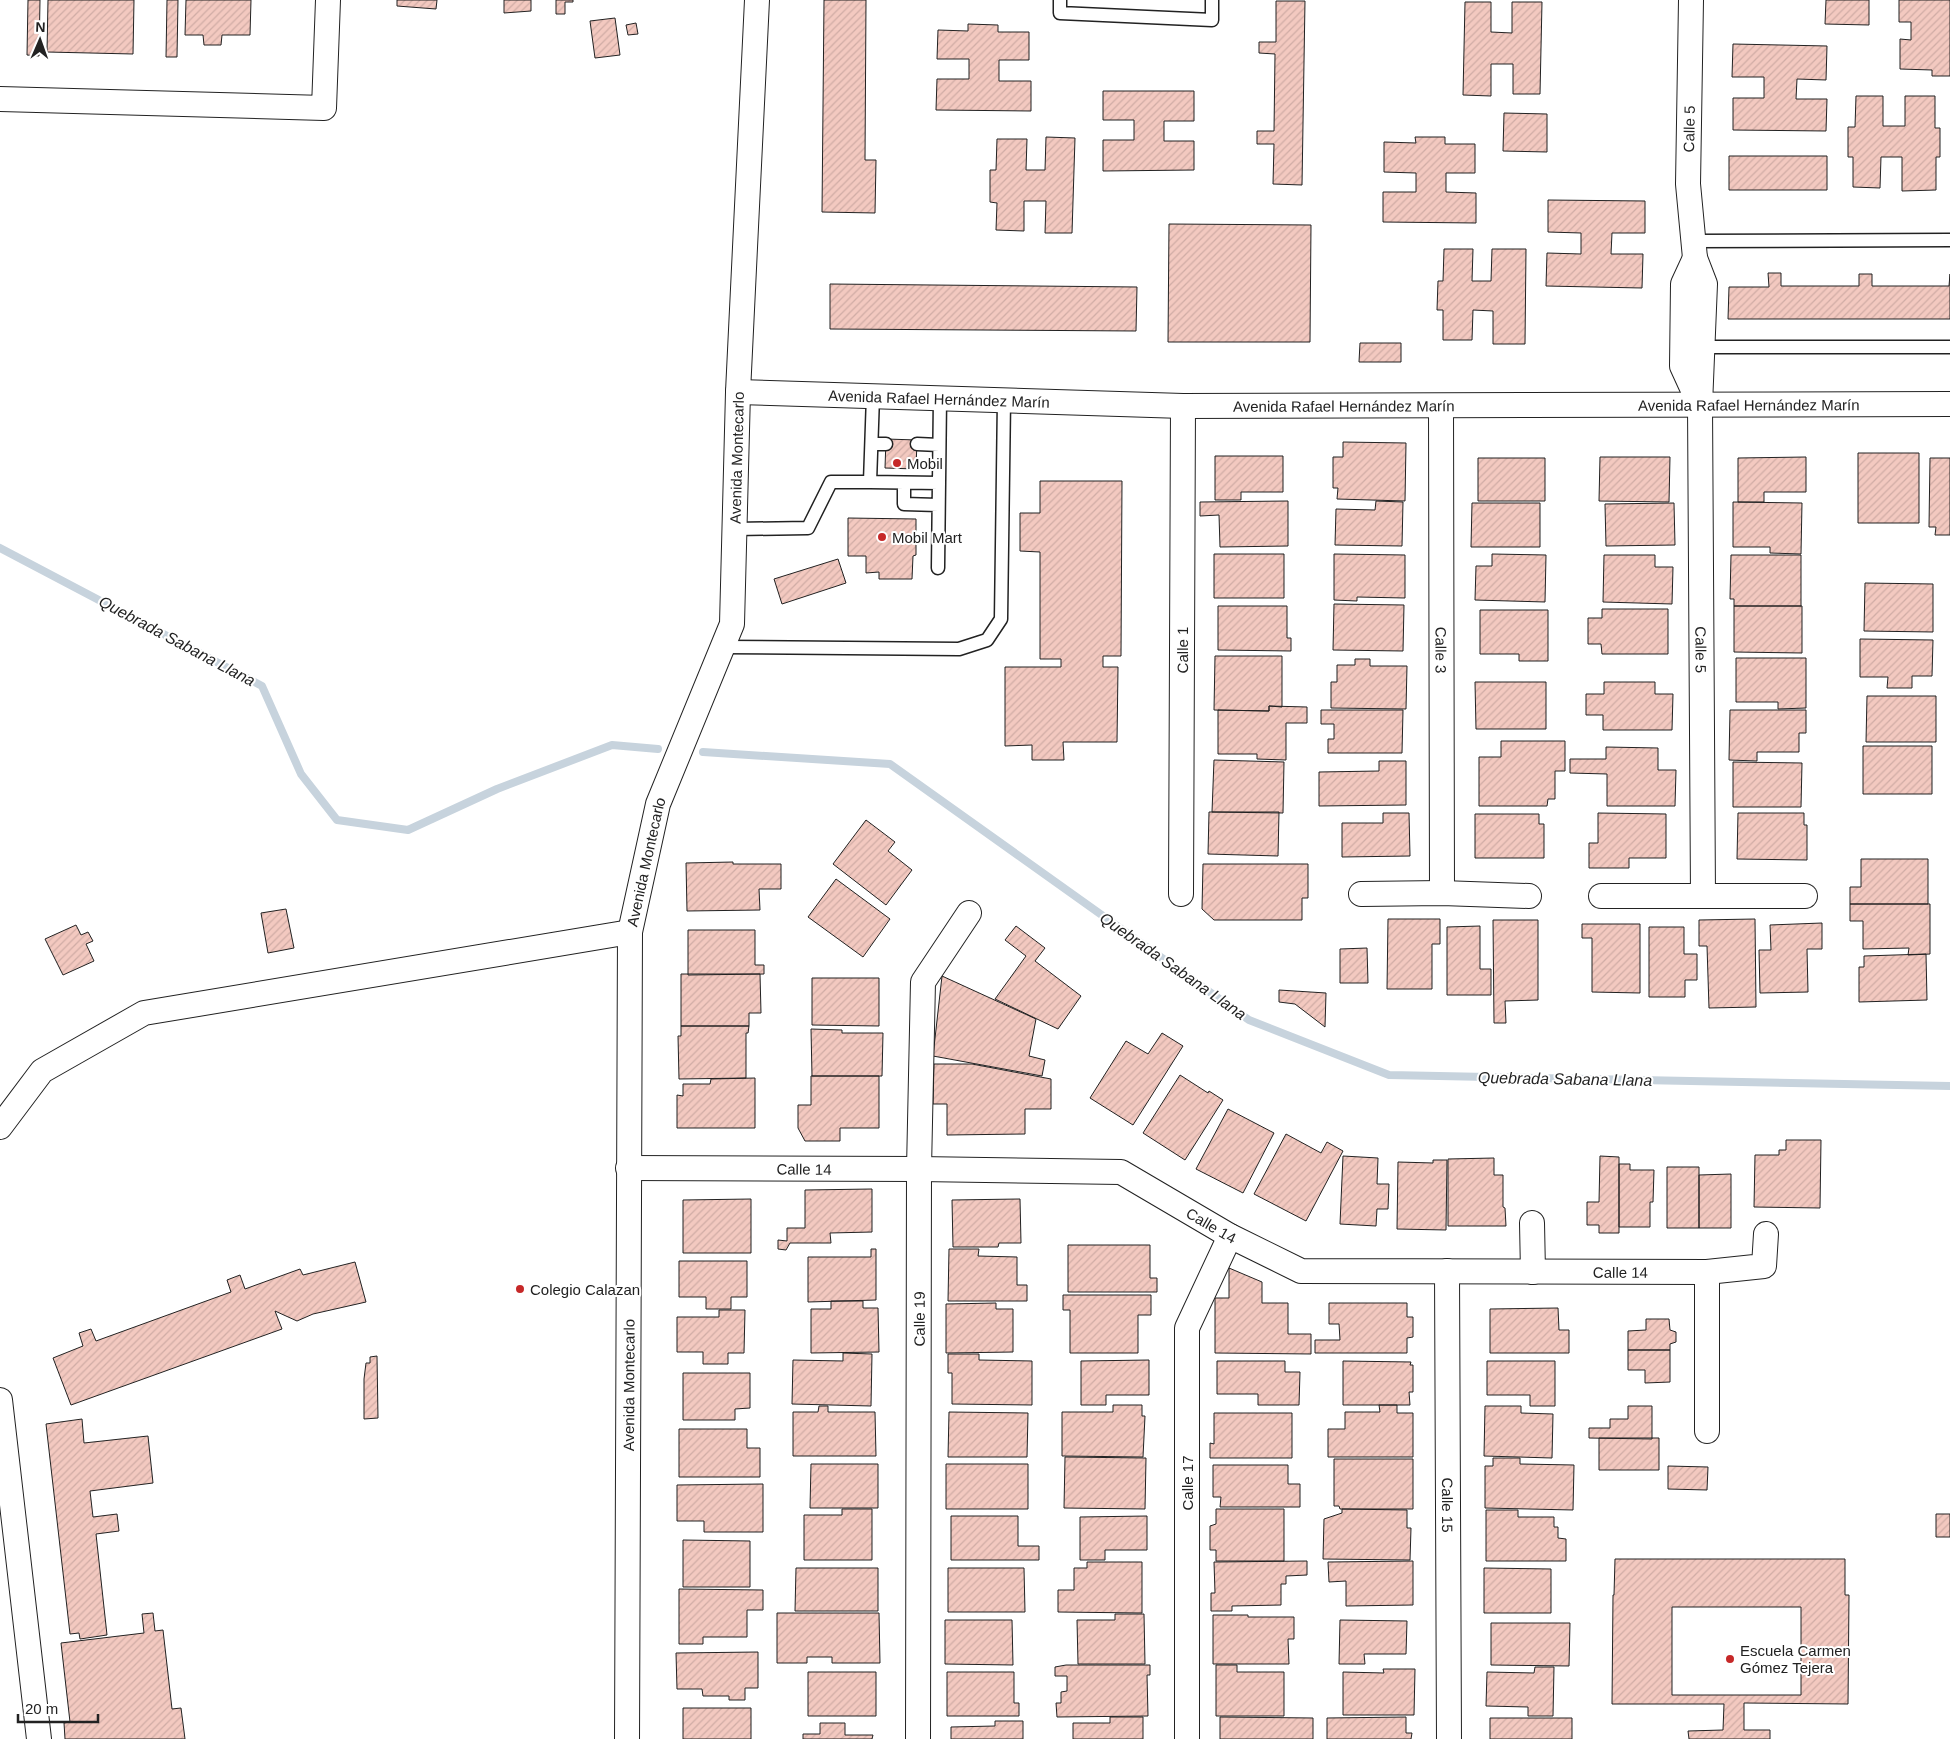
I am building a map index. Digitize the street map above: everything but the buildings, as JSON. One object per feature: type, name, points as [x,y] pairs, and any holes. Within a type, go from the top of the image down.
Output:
[{"type":"street","points":[[0,99],[324,108],[328,0]]},
{"type":"street","name":"Avenida Montecarlo","points":[[626,1739],[630,932],[658,804],[732,624],[738,392],[757,0]]},
{"type":"street","name":"Calle 5","points":[[1691,0],[1688,184],[1695,250],[1705,284],[1700,405],[1703,896]]},
{"type":"street","name":"Calle 5","points":[[1695,250],[1683,284],[1682,366],[1700,405]]},
{"type":"street","name":"Avenida Rafael Hernández Marín","points":[[738,392],[1183,406],[1950,404]]},
{"type":"street","name":"Calle 1","points":[[1181,894],[1183,406]]},
{"type":"street","name":"Calle 3","points":[[1441,406],[1442,893]]},
{"type":"street","points":[[1361,894],[1442,893],[1529,896]]},
{"type":"street","points":[[1601,896],[1805,896]]},
{"type":"street","name":"Calle 19","points":[[918,1739],[919,1169],[923,982],[969,913]]},
{"type":"street","points":[[0,1127],[42,1071],[144,1013],[630,932]]},
{"type":"street","name":"Calle 14","points":[[628,1168],[1121,1172],[1230,1236],[1302,1271],[1707,1272],[1764,1266],[1766,1234]]},
{"type":"street","points":[[1532,1224],[1533,1272]]},
{"type":"street","name":"Calle 17","points":[[1187,1739],[1187,1328],[1230,1236]]},
{"type":"street","name":"Calle 15","points":[[1448,1271],[1449,1739]]},
{"type":"street","points":[[1706,1431],[1707,1272]]},
{"type":"street","points":[[0,1400],[5,1487],[39,1739]]},
{"type":"lane","points":[[1060,0],[1060,13],[1212,20],[1212,0]]},
{"type":"lane","points":[[1695,250],[1950,240]]},
{"type":"lane","points":[[1703,347],[1950,346]]},
{"type":"lane","points":[[870,482],[873,396]]},
{"type":"lane","points":[[938,568],[940,398]]},
{"type":"lane","points":[[723,647],[959,649],[987,640],[1001,619],[1004,400]]},
{"type":"lane","points":[[872,444],[886,444]]},
{"type":"lane","points":[[917,444],[939,445]]},
{"type":"lane","points":[[735,529],[808,528],[831,482],[939,483]]},
{"type":"lane","points":[[904,483],[904,504],[938,505]]},
{"type":"waterway","name":"Quebrada Sabana Llana","points":[[0,548],[262,686],[301,774],[337,820],[408,830],[497,789],[612,745],[658,749]]},
{"type":"waterway","name":"Quebrada Sabana Llana","points":[[703,752],[890,764],[1249,1020],[1389,1075],[1950,1086]]},
{"type":"place","name":"Mobil","points":[[897,463]]},
{"type":"place","name":"Mobil Mart","points":[[882,537]]},
{"type":"place","name":"Colegio Calazan","points":[[520,1289]]},
{"type":"place","name":"Escuela Carmen Gómez Tejera","points":[[1730,1659]]}]
